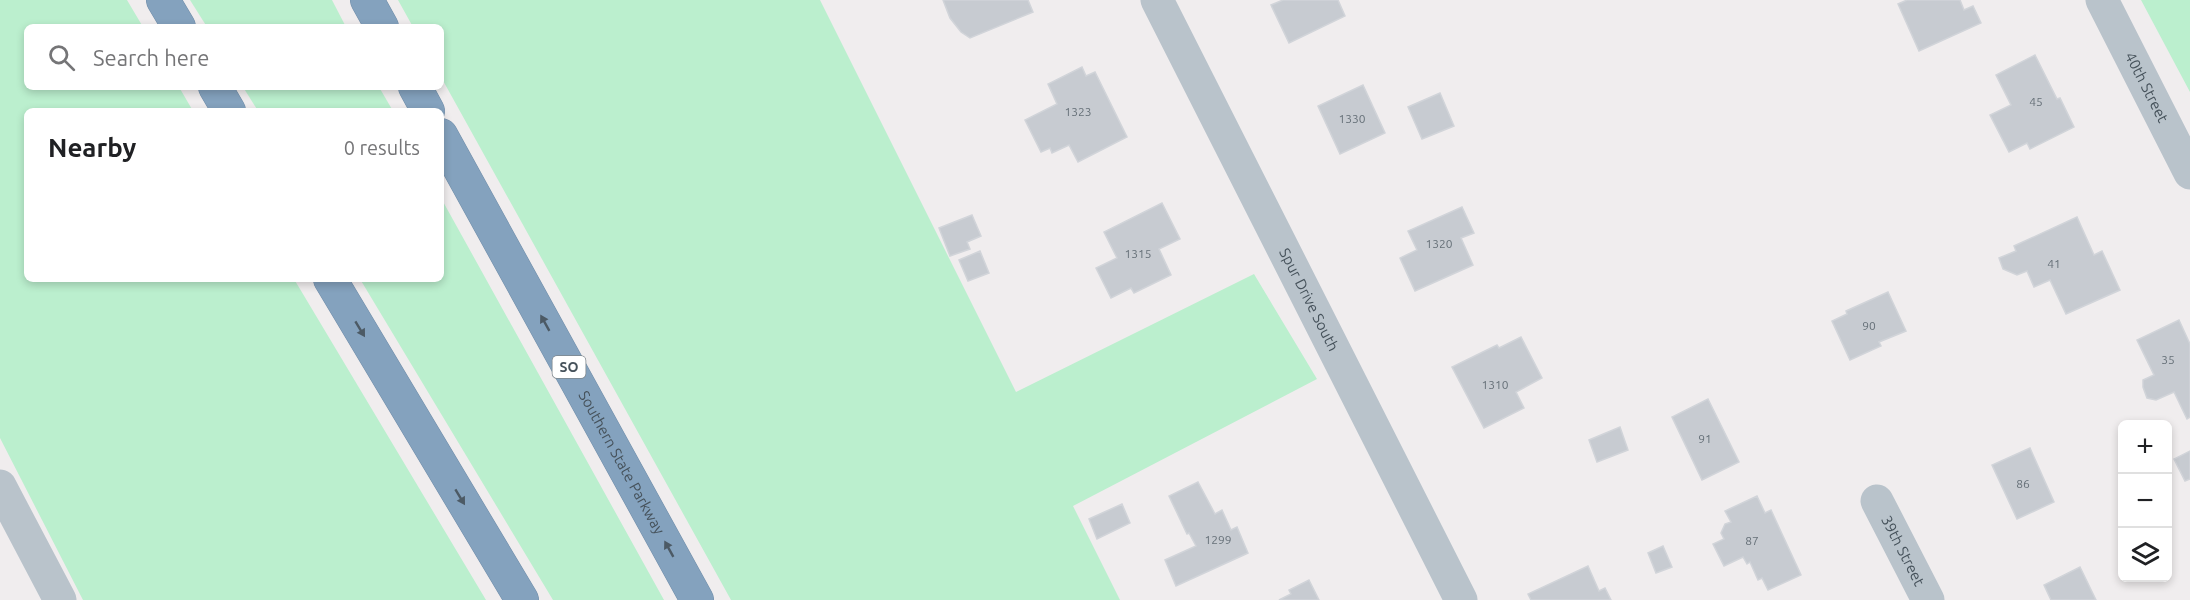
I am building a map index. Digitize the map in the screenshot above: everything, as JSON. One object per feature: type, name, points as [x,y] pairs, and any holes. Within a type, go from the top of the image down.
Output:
[{"type":"highway","points":[[163,0],[177,24]]},
{"type":"highway","points":[[367,0],[380,24]]},
{"type":"highway","points":[[217,90],[227,108]]},
{"type":"highway","points":[[417,90],[426,108]]},
{"type":"highway","name":"Southern State Parkway","points":[[444,140],[698,600]]},
{"type":"highway","points":[[332,282],[522,600]]},
{"type":"street","name":"Spur Drive South","points":[[1157,0],[1461,600]]},
{"type":"street","name":"40th Street","points":[[2102,0],[2190,173]]},
{"type":"street","points":[[0,486],[60,600]]},
{"type":"street","name":"39th Street","points":[[1877,501],[1928,600]]},
{"type":"green space","points":[[0,0],[127,0],[141,24],[24,24],[24,90],[181,90],[191,108],[24,108],[24,282],[296,282],[486,600],[83,600],[0,438]]},
{"type":"green space","points":[[190,0],[332,0],[344,24],[205,24]]},
{"type":"green space","points":[[398,0],[820,0],[1016,392],[1254,274],[1317,379],[1073,506],[1120,600],[731,600],[444,82],[444,24],[411,24]]},
{"type":"green space","points":[[2141,0],[2190,0],[2190,92]]},
{"type":"green space","points":[[245,90],[381,90],[391,108],[256,108]]},
{"type":"green space","points":[[444,203],[664,600],[553,600],[362,282],[444,282]]},
{"type":"building","points":[[943,0],[1028,0],[1033,12],[970,38],[961,32],[950,18]]},
{"type":"building","points":[[1283,0],[1338,0],[1345,16],[1289,43],[1271,5]]},
{"type":"building","points":[[1907,0],[1960,0],[1964,10],[1973,6],[1981,23],[1919,51],[1898,4]]},
{"type":"building","points":[[2035,55],[2074,127],[2030,149],[2027,143],[2009,152],[1990,115],[2011,105],[1996,75]]},
{"type":"building","points":[[1082,67],[1086,76],[1095,72],[1127,137],[1078,162],[1069,145],[1052,153],[1050,148],[1041,152],[1025,120],[1057,104],[1048,84]]},
{"type":"building","points":[[1363,85],[1385,133],[1340,154],[1318,106]]},
{"type":"building","points":[[1440,93],[1454,126],[1422,139],[1408,107]]},
{"type":"building","points":[[1162,203],[1180,239],[1159,249],[1171,275],[1134,293],[1131,288],[1111,298],[1096,268],[1117,258],[1104,232]]},
{"type":"building","points":[[1462,207],[1474,233],[1461,238],[1473,265],[1415,291],[1400,258],[1417,250],[1408,231]]},
{"type":"building","points":[[972,215],[981,236],[967,242],[970,249],[950,256],[939,228]]},
{"type":"building","points":[[2077,217],[2094,255],[2102,251],[2120,290],[2066,314],[2050,280],[2034,287],[2027,271],[2017,275],[2003,269],[1999,258],[2016,251],[2014,246]]},
{"type":"building","points":[[980,251],[989,273],[968,281],[959,260]]},
{"type":"building","points":[[1888,292],[1906,331],[1879,342],[1881,346],[1850,360],[1832,321],[1847,314],[1846,311]]},
{"type":"building","points":[[2179,320],[2190,344],[2190,417],[2187,419],[2174,392],[2156,400],[2147,398],[2143,380],[2154,375],[2137,340]]},
{"type":"building","points":[[1521,337],[1542,378],[1516,392],[1524,408],[1484,428],[1452,367],[1497,345],[1499,348]]},
{"type":"building","points":[[1708,399],[1739,462],[1702,480],[1672,417]]},
{"type":"building","points":[[1620,427],[1628,450],[1597,462],[1589,440]]},
{"type":"building","points":[[2030,448],[2054,502],[2017,519],[1992,465]]},
{"type":"building","points":[[2190,451],[2190,479],[2185,481],[2174,459]]},
{"type":"building","points":[[1198,482],[1215,514],[1222,510],[1231,530],[1237,527],[1248,553],[1176,586],[1165,560],[1196,546],[1189,533],[1187,534],[1169,496]]},
{"type":"building","points":[[1757,496],[1765,513],[1771,510],[1801,575],[1768,590],[1762,578],[1758,580],[1750,562],[1747,564],[1743,557],[1724,566],[1713,544],[1724,539],[1721,533],[1725,524],[1731,522],[1725,511]]},
{"type":"building","points":[[1122,504],[1130,523],[1097,539],[1089,519]]},
{"type":"building","points":[[1663,546],[1672,567],[1656,573],[1648,553]]},
{"type":"building","points":[[1588,566],[1599,591],[1605,588],[1611,600],[1531,600],[1528,594]]},
{"type":"building","points":[[2080,567],[2096,600],[2051,600],[2044,585]]},
{"type":"building","points":[[1309,580],[1319,600],[1279,600],[1291,594],[1289,590]]}]
